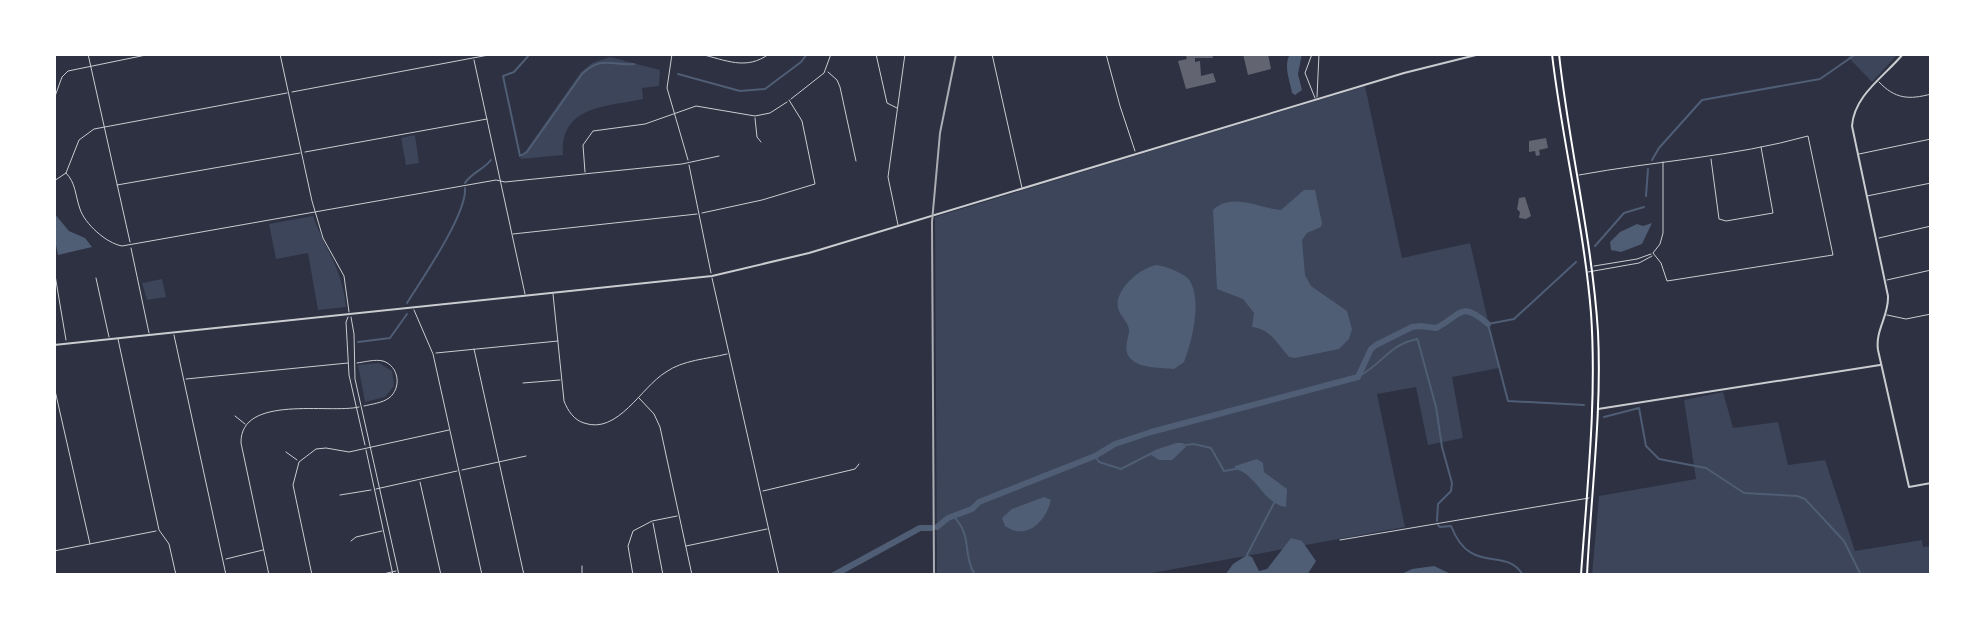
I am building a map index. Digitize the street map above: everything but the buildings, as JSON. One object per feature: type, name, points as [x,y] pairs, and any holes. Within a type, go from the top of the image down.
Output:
[{"type":"main road","points":[[1552,54],[1586,272],[1592,332],[1592,402],[1581,575]]},
{"type":"main road","points":[[1559,54],[1591,269],[1598,344],[1587,575]]},
{"type":"main road","points":[[1571,176],[1577,178]]},
{"type":"main road","points":[[1592,402],[1597,409]]},
{"type":"street","points":[[88,54],[150,335]]},
{"type":"street","points":[[54,99],[66,73],[90,65],[151,54]]},
{"type":"street","points":[[280,54],[315,212],[323,238],[344,276],[349,314],[353,321],[354,363],[361,407],[399,575]]},
{"type":"street","points":[[472,54],[526,297]]},
{"type":"street","points":[[54,181],[66,173],[79,140],[88,132],[104,126],[494,54]]},
{"type":"street","points":[[672,54],[667,88],[688,162],[779,575]]},
{"type":"street","points":[[700,54],[747,65],[769,54]]},
{"type":"street","points":[[585,174],[583,145],[593,131],[645,124],[702,106],[755,116],[770,113],[826,70],[831,54]]},
{"type":"street","points":[[876,54],[887,103],[897,108]]},
{"type":"street","points":[[898,227],[888,177],[905,54]]},
{"type":"street","points":[[992,54],[1022,189]]},
{"type":"street","points":[[1106,54],[1136,154]]},
{"type":"street","points":[[1312,54],[1305,73],[1316,100]]},
{"type":"street","points":[[1316,100],[1319,54]]},
{"type":"street","points":[[54,345],[712,276],[781,261],[1416,70],[1480,54]]},
{"type":"street","points":[[1903,54],[1861,99],[1853,113],[1852,131],[1889,300],[1887,315],[1877,339],[1881,365],[1909,487],[1931,483]]},
{"type":"street","points":[[728,61],[729,56]]},
{"type":"street","points":[[826,70],[840,87],[856,161]]},
{"type":"street","points":[[1879,82],[1902,98],[1931,94]]},
{"type":"street","points":[[513,234],[699,214],[813,186],[815,181],[802,121],[789,100]]},
{"type":"street","points":[[755,116],[757,137],[761,142]]},
{"type":"street","points":[[117,185],[487,119]]},
{"type":"street","points":[[1577,178],[1761,147],[1808,136],[1833,255],[1667,281],[1661,263],[1653,253]]},
{"type":"street","points":[[1857,155],[1931,139]]},
{"type":"street","points":[[1711,156],[1719,219],[1726,221],[1773,213],[1761,147]]},
{"type":"street","points":[[66,173],[72,179],[81,212],[88,223],[112,244],[131,245],[501,181],[585,174],[719,156]]},
{"type":"street","points":[[1585,268],[1624,266],[1651,257],[1662,238],[1663,162]]},
{"type":"street","points":[[1867,197],[1931,183]]},
{"type":"street","points":[[1876,239],[1931,226]]},
{"type":"street","points":[[1586,272],[1653,253]]},
{"type":"street","points":[[1624,261],[1624,266]]},
{"type":"street","points":[[54,269],[67,344]]},
{"type":"street","points":[[1885,280],[1931,270]]},
{"type":"street","points":[[96,278],[109,339]]},
{"type":"street","points":[[553,294],[564,401],[572,415],[588,424],[604,424],[615,419],[661,375],[675,367],[729,354]]},
{"type":"street","points":[[413,308],[433,354],[482,575]]},
{"type":"street","points":[[349,314],[346,322],[348,363],[393,574]]},
{"type":"street","points":[[1887,315],[1906,319],[1931,314]]},
{"type":"street","points":[[173,333],[226,575]]},
{"type":"street","points":[[118,339],[159,530],[169,544],[176,575]]},
{"type":"street","points":[[433,354],[558,341]]},
{"type":"street","points":[[474,349],[524,575]]},
{"type":"street","points":[[269,575],[241,443],[245,424],[263,413],[320,407],[342,410],[361,407],[390,397],[397,388],[397,376],[392,367],[383,361],[354,363]]},
{"type":"street","points":[[184,379],[348,363]]},
{"type":"street","points":[[1597,409],[1601,411],[1881,365]]},
{"type":"street","points":[[523,383],[561,380]]},
{"type":"street","points":[[54,386],[90,544]]},
{"type":"street","points":[[638,396],[657,419],[692,575]]},
{"type":"street","points":[[235,416],[245,424]]},
{"type":"street","points":[[312,575],[293,485],[299,462],[309,453],[322,448],[349,452],[451,430]]},
{"type":"street","points":[[286,452],[299,462]]},
{"type":"street","points":[[340,495],[526,456]]},
{"type":"street","points":[[761,491],[855,469],[859,464]]},
{"type":"street","points":[[420,479],[441,575]]},
{"type":"street","points":[[1340,540],[1591,499]]},
{"type":"street","points":[[633,575],[628,552],[633,531],[652,521],[679,516]]},
{"type":"street","points":[[652,521],[663,575]]},
{"type":"street","points":[[686,546],[769,529]]},
{"type":"street","points":[[54,551],[159,530]]},
{"type":"street","points":[[351,541],[383,531]]},
{"type":"street","points":[[223,559],[264,550]]},
{"type":"street","points":[[582,566],[582,575]]},
{"type":"street","points":[[379,575],[398,571]]},
{"type":"shaded area","points":[[1290,54],[1302,54],[1298,74],[1302,90],[1295,95],[1288,73]]},
{"type":"shaded area","points":[[1852,54],[1898,54],[1872,82],[1848,57]]},
{"type":"shaded area","points":[[610,57],[660,70],[659,86],[642,88],[643,99],[601,107],[578,117],[569,126],[563,155],[520,159],[581,72],[592,63]]},
{"type":"shaded area","points":[[1365,86],[1402,258],[1470,243],[1499,368],[1452,377],[1463,438],[1428,445],[1416,387],[1377,394],[1405,527],[1141,575],[937,575],[935,217]]},
{"type":"shaded area","points":[[415,135],[419,163],[406,165],[401,138]]},
{"type":"shaded area","points":[[1304,190],[1315,190],[1322,223],[1321,227],[1307,233],[1302,240],[1305,275],[1311,286],[1347,311],[1352,329],[1349,339],[1339,349],[1295,358],[1289,357],[1269,334],[1252,327],[1254,313],[1243,299],[1217,289],[1213,210],[1228,202],[1246,202],[1281,210]]},
{"type":"shaded area","points":[[54,213],[69,231],[85,238],[92,247],[58,255]]},
{"type":"shaded area","points":[[313,216],[337,270],[346,307],[318,310],[308,253],[276,259],[269,224]]},
{"type":"shaded area","points":[[1652,223],[1642,244],[1621,252],[1611,250],[1610,242],[1620,232],[1637,224]]},
{"type":"shaded area","points":[[1156,265],[1187,278],[1194,290],[1193,333],[1184,362],[1174,369],[1146,366],[1129,357],[1126,350],[1129,328],[1118,308],[1124,287],[1143,270]]},
{"type":"shaded area","points":[[162,279],[166,297],[147,300],[142,283]]},
{"type":"shaded area","points":[[379,363],[392,371],[394,386],[385,397],[365,402],[358,365]]},
{"type":"shaded area","points":[[1723,392],[1733,428],[1778,422],[1788,465],[1825,460],[1855,551],[1922,540],[1923,547],[1931,546],[1931,575],[1592,575],[1599,496],[1696,479],[1684,400]]},
{"type":"shaded area","points":[[1183,443],[1186,447],[1172,460],[1159,460],[1151,455],[1155,450]]},
{"type":"shaded area","points":[[1257,459],[1263,463],[1264,472],[1287,489],[1286,507],[1271,500],[1249,477],[1235,469],[1235,466]]},
{"type":"shaded area","points":[[1044,497],[1051,500],[1045,515],[1034,527],[1020,531],[1005,526],[1002,518],[1012,509]]},
{"type":"shaded area","points":[[1291,538],[1302,541],[1316,561],[1307,575],[1225,575],[1233,564],[1247,555],[1252,557],[1259,571],[1267,569]]},
{"type":"shaded area","points":[[1434,566],[1453,575],[1399,575],[1412,569]]},
{"type":"waterway","points":[[530,54],[514,72],[503,76],[520,156],[527,152],[589,68],[601,63],[634,64]]},
{"type":"waterway","points":[[678,74],[740,91],[765,89],[807,54]]},
{"type":"waterway","points":[[1652,160],[1702,100],[1820,79],[1856,54]]},
{"type":"waterway","points":[[465,183],[491,160]]},
{"type":"waterway","points":[[1646,196],[1648,169]]},
{"type":"waterway","points":[[407,303],[459,214],[465,188]]},
{"type":"waterway","points":[[1595,246],[1624,213],[1644,207]]},
{"type":"waterway","points":[[1576,262],[1514,319],[1488,324],[1508,401],[1584,405]]},
{"type":"waterway","points":[[937,527],[948,518],[972,509],[979,502],[1095,456],[1115,444],[1358,377],[1371,349],[1412,327],[1436,328],[1466,311],[1488,324]]},
{"type":"waterway","points":[[358,342],[390,338],[407,314]]},
{"type":"waterway","points":[[1361,375],[1400,345],[1417,339],[1436,407],[1452,483],[1451,491],[1438,504],[1437,521]]},
{"type":"waterway","points":[[1604,417],[1639,408],[1646,446],[1659,459],[1706,468],[1744,493],[1805,499],[1844,541],[1861,575]]},
{"type":"waterway","points":[[1185,445],[1211,448],[1224,471],[1236,469]]},
{"type":"waterway","points":[[1095,456],[1099,462],[1121,469],[1154,452]]},
{"type":"waterway","points":[[1247,555],[1274,503]]},
{"type":"waterway","points":[[953,516],[963,530],[975,575]]},
{"type":"waterway","points":[[1438,525],[1451,526],[1468,551],[1507,562],[1516,566],[1523,575]]},
{"type":"waterway","points":[[834,575],[920,528],[931,528]]},
{"type":"railway","points":[[934,575],[932,222],[940,133],[956,54]]}]
